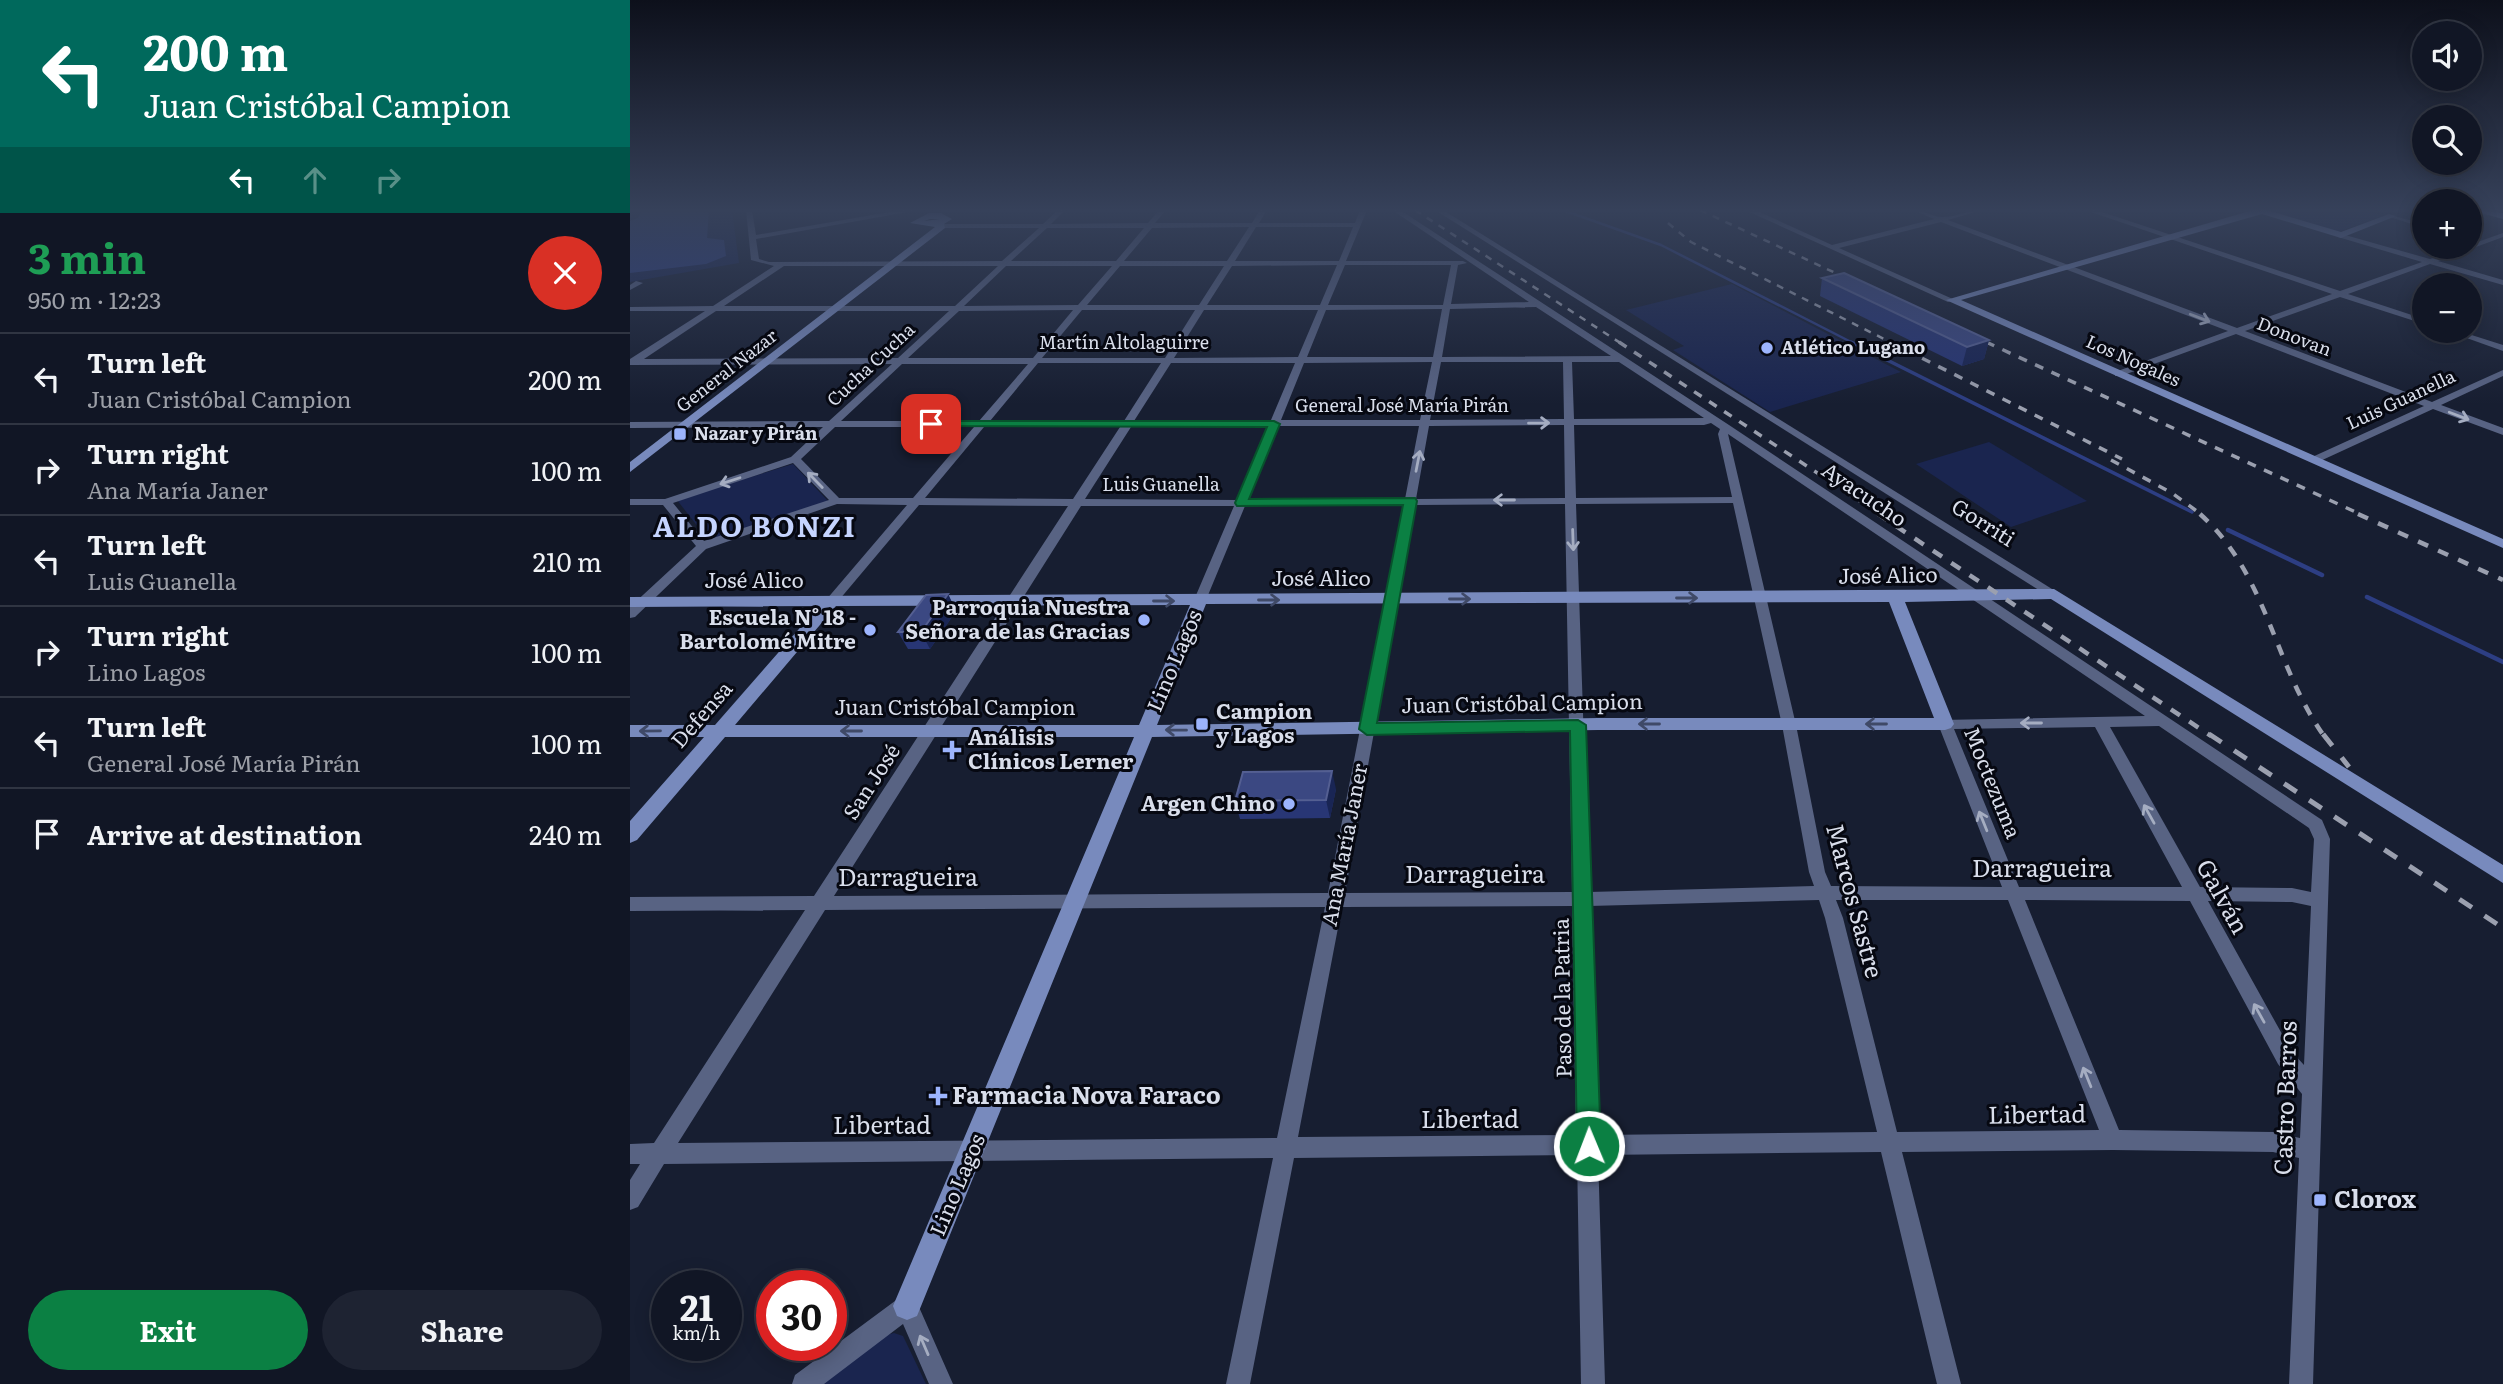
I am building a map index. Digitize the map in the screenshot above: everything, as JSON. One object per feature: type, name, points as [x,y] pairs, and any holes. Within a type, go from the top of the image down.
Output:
[{"type":"street","points":[[631,363],[765,275]]},
{"type":"street","name":"General Nazar","points":[[630,468],[880,275]]},
{"type":"street","name":"Cucha Cucha","points":[[795,459],[992,275]]},
{"type":"street","name":"Defensa","points":[[630,835],[1108,275]]},
{"type":"street","name":"San José","points":[[630,1199],[1222,275]]},
{"type":"street","name":"Lino Lagos","points":[[907,1306],[1337,275]]},
{"type":"street","name":"Ana María Janer","points":[[1238,1384],[1335,900],[1453,275]]},
{"type":"street","name":"Ayacucho","points":[[1491,275],[2308,818]]},
{"type":"street","name":"Gorriti","points":[[1542,275],[2503,875]]},
{"type":"street","name":"Los Nogales","points":[[1894,275],[2503,544]]},
{"type":"street","points":[[1957,303],[2054,275]]},
{"type":"street","name":"Donovan","points":[[2088,275],[2503,432]]},
{"type":"street","points":[[2281,275],[2412,318]]},
{"type":"street","points":[[2118,374],[2392,275]]},
{"type":"street","points":[[2475,275],[2503,283]]},
{"type":"street","points":[[630,288],[639,283]]},
{"type":"street","points":[[630,309],[1324,308],[1539,304]]},
{"type":"street","points":[[2482,341],[2503,348]]},
{"type":"street","name":"Paso de la Patria","points":[[1567,359],[1583,899],[1593,1384]]},
{"type":"street","name":"Martín Altolaguirre","points":[[631,363],[1619,359]]},
{"type":"street","name":"Luis Guanella","points":[[2314,460],[2503,373]]},
{"type":"street","name":"General José María Pirán","points":[[630,425],[1425,424],[1712,419]]},
{"type":"street","name":"Marcos Sastre","points":[[1724,427],[1723,434],[1761,598],[1817,872],[1834,918],[1949,1384]]},
{"type":"street","points":[[630,502],[666,502],[795,459],[836,501]]},
{"type":"street","name":"Luis Guanella","points":[[702,546],[836,501],[1241,503],[1737,499]]},
{"type":"street","points":[[630,614],[636,602],[702,546],[666,502]]},
{"type":"street","name":"José Alico","points":[[636,602],[1761,598],[2054,594]]},
{"type":"street","name":"Moctezuma","points":[[1895,597],[2011,893],[2113,1140]]},
{"type":"street","name":"Juan Cristóbal Campion","points":[[630,731],[930,732],[2162,721]]},
{"type":"street","name":"Galván","points":[[2100,722],[2285,1058],[2311,1089]]},
{"type":"street","name":"Castro Barros","points":[[2301,1384],[2322,839],[2316,824],[2308,818]]},
{"type":"street","name":"Darragueira","points":[[630,904],[1583,899],[1824,893],[2292,895],[2319,901]]},
{"type":"street","name":"Libertad","points":[[630,1154],[2113,1140],[2273,1142],[2310,1150]]},
{"type":"street","points":[[804,1384],[907,1306],[941,1384]]},
{"type":"shaded area","points":[[630,275],[673,275],[630,282]]},
{"type":"shaded area","name":"Atlético Lugano","points":[[1732,284],[1901,372],[1770,412],[1673,350],[1684,346],[1626,310]]},
{"type":"shaded area","points":[[1989,442],[2087,501],[2011,527],[1916,464]]},
{"type":"shaded area","points":[[793,464],[828,501],[709,541],[677,500]]},
{"type":"shaded area","points":[[894,1333],[903,1336],[926,1384],[818,1384],[882,1336]]},
{"type":"building","points":[[1847,275],[1989,340],[1967,347],[1822,278]]},
{"type":"building","points":[[948,594],[921,632],[898,632],[926,595]]},
{"type":"building","points":[[1332,771],[1326,800],[1235,801],[1243,772]]},
{"type":"waterway","points":[[1719,275],[1855,344]]},
{"type":"waterway","points":[[1855,344],[2192,512]]},
{"type":"waterway","points":[[2228,530],[2322,575]]},
{"type":"waterway","points":[[2367,597],[2503,662]]},
{"type":"railway","points":[[1515,275],[1622,344]]},
{"type":"railway","points":[[1756,275],[1894,344]]},
{"type":"railway","points":[[1839,275],[1857,283]]},
{"type":"railway","points":[[1972,336],[1990,344]]},
{"type":"railway","points":[[1619,342],[1881,515]]},
{"type":"railway","points":[[1890,342],[2122,459]]},
{"type":"railway","points":[[1986,342],[2362,515]]},
{"type":"railway","points":[[2111,460],[2172,493],[2202,515]]},
{"type":"railway","points":[[1878,514],[2211,736]]},
{"type":"railway","points":[[2200,514],[2223,538],[2241,564],[2256,592],[2293,680],[2324,736]]},
{"type":"railway","points":[[2358,514],[2503,580]]},
{"type":"railway","points":[[2209,734],[2503,928]]},
{"type":"railway","points":[[2323,734],[2349,767]]},
{"type":"place","name":"Atlético Lugano","points":[[1767,348]]},
{"type":"place","name":"Nazar y Pirán","points":[[680,434]]},
{"type":"place","name":"Parroquia Nuestra Señora de las Gracias","points":[[1144,620]]},
{"type":"place","name":"Escuela N° 18 - Bartolomé Mitre","points":[[870,630]]},
{"type":"place","name":"Campion y Lagos","points":[[1202,724]]},
{"type":"place","name":"Análisis Clínicos Lerner","points":[[952,750]]},
{"type":"place","name":"Argen Chino","points":[[1289,804]]},
{"type":"place","name":"Farmacia Nova Faraco","points":[[938,1096]]},
{"type":"place","name":"Clorox","points":[[2320,1200]]},
{"type":"district","name":"ALDO BONZI","points":[[755,527]]},
{"type":"route","points":[[931,424],[1274,424],[1241,503],[1410,501],[1367,729],[1578,725],[1589,1146]]}]
